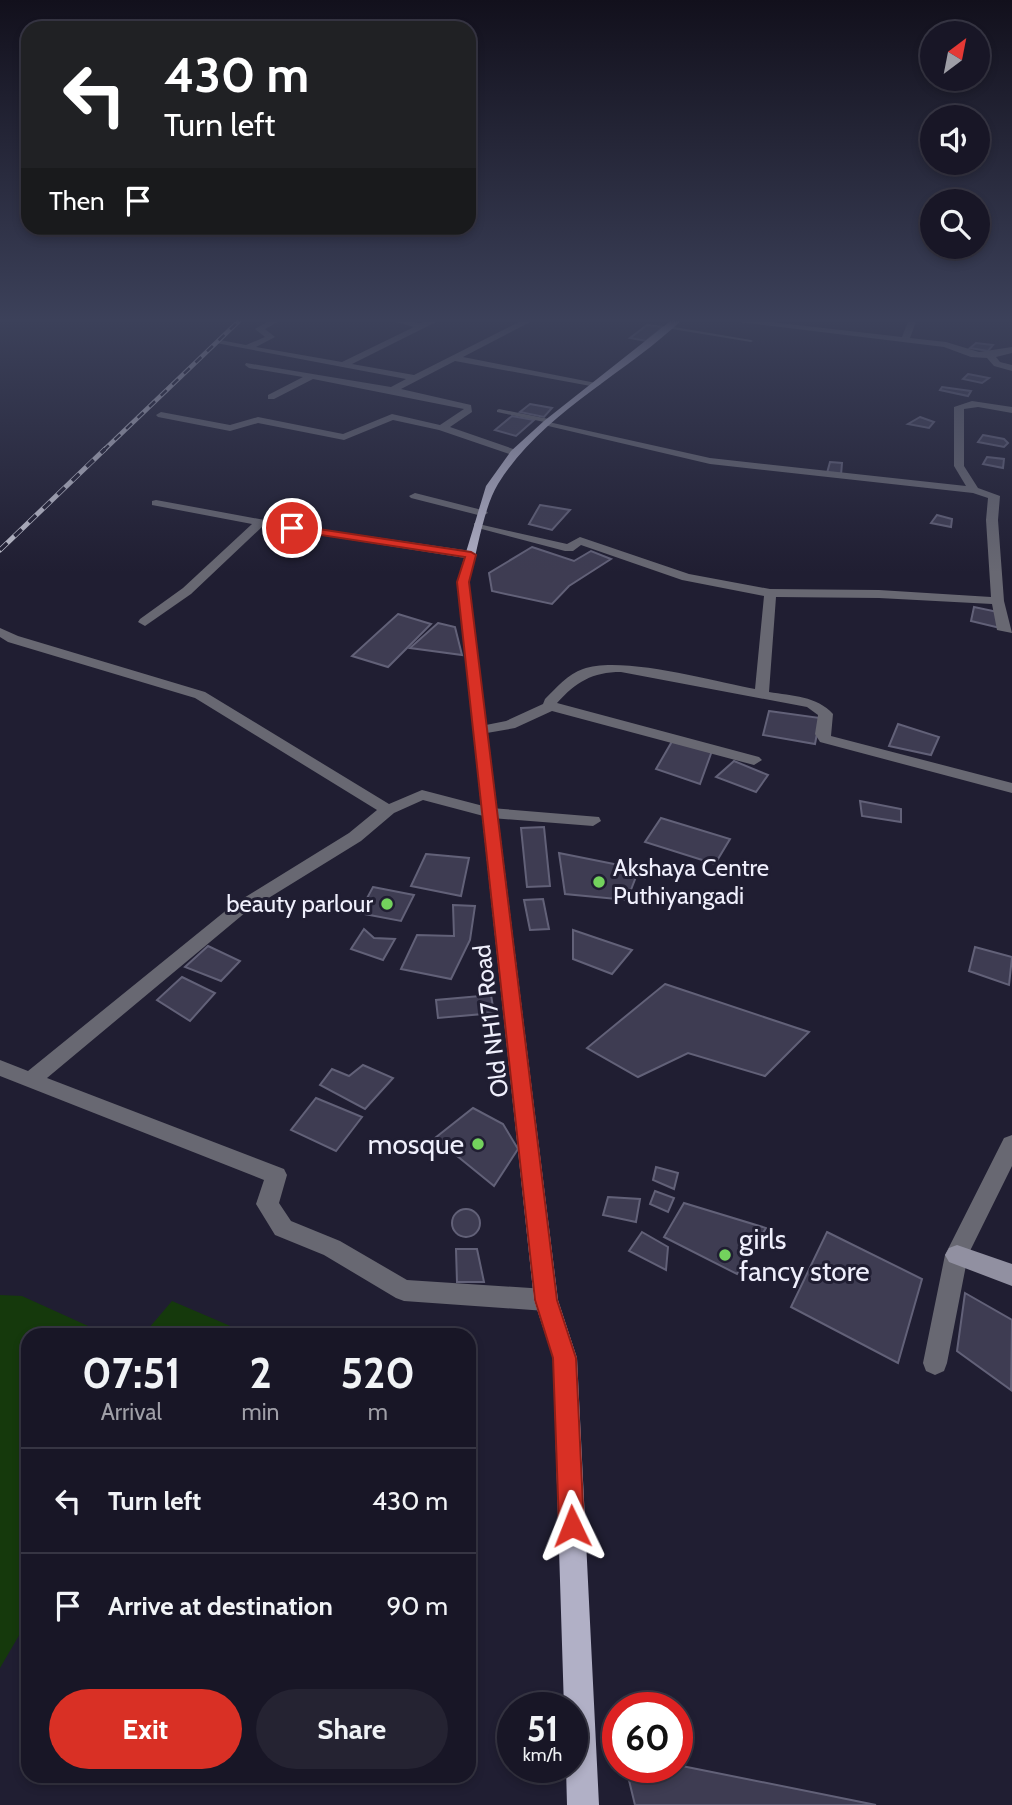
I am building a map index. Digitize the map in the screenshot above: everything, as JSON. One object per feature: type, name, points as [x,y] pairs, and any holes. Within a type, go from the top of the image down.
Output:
[{"type":"main road","name":"Old NH17 Road","points":[[572,403],[515,453],[491,486],[463,582],[546,1300],[565,1358],[583,1805]]},
{"type":"main road","points":[[957,1255],[1012,1275]]},
{"type":"street","points":[[442,428],[469,410],[468,407],[451,403]]},
{"type":"street","points":[[974,490],[959,466],[959,407],[983,404],[1012,410]]},
{"type":"street","points":[[161,415],[230,428],[258,420],[338,437],[351,435],[392,417],[442,428],[515,453]]},
{"type":"street","points":[[548,422],[710,461],[974,490],[994,496],[992,520],[998,601],[1002,627],[1012,629]]},
{"type":"street","points":[[415,496],[569,548],[580,541],[685,577],[770,593],[879,594],[998,601]]},
{"type":"street","points":[[156,503],[471,555]]},
{"type":"street","points":[[145,622],[187,591],[261,522]]},
{"type":"street","points":[[761,694],[770,593]]},
{"type":"street","points":[[0,632],[13,639],[200,695],[388,810]]},
{"type":"street","points":[[551,706],[550,702],[576,678],[595,668],[621,668],[821,708],[826,714],[822,734],[825,739],[1012,788]]},
{"type":"street","points":[[481,730],[510,725],[551,706],[754,760]]},
{"type":"street","points":[[32,1079],[240,908],[355,837],[388,810],[422,795],[491,813],[593,821]]},
{"type":"street","points":[[0,1068],[276,1175],[267,1204],[283,1228],[332,1248],[404,1290],[546,1300]]},
{"type":"street","points":[[935,1363],[957,1255],[1012,1144]]},
{"type":"lane","points":[[499,411],[548,422]]},
{"type":"green space","points":[[0,1295],[22,1296],[93,1328],[21,1328],[21,1632],[0,1668]]},
{"type":"green space","points":[[172,1301],[235,1328],[149,1328]]},
{"type":"building","points":[[530,404],[552,408],[544,417],[520,412]]},
{"type":"building","points":[[512,416],[534,420],[516,436],[495,430]]},
{"type":"building","points":[[920,417],[934,422],[929,428],[908,424]]},
{"type":"building","points":[[983,435],[1004,439],[1008,443],[1004,447],[978,442]]},
{"type":"building","points":[[987,457],[1004,459],[1003,468],[983,464]]},
{"type":"building","points":[[830,462],[842,463],[841,475],[827,473]]},
{"type":"building","points":[[540,505],[570,510],[552,530],[529,524]]},
{"type":"building","points":[[937,515],[952,519],[951,527],[931,523]]},
{"type":"building","points":[[532,547],[574,561],[591,551],[611,559],[569,586],[552,604],[492,591],[489,573]]},
{"type":"building","points":[[974,607],[998,612],[1000,628],[971,621]]},
{"type":"building","points":[[398,614],[431,624],[388,667],[352,656]]},
{"type":"building","points":[[438,623],[455,627],[462,655],[410,648]]},
{"type":"building","points":[[769,711],[820,718],[815,744],[763,735]]},
{"type":"building","points":[[898,724],[939,737],[931,755],[889,746]]},
{"type":"building","points":[[674,738],[713,748],[700,784],[656,769]]},
{"type":"building","points":[[734,761],[768,775],[756,792],[716,777]]},
{"type":"building","points":[[860,801],[901,809],[901,822],[862,816]]},
{"type":"building","points":[[661,818],[730,839],[715,864],[645,842]]},
{"type":"building","points":[[544,827],[550,886],[527,887],[521,828]]},
{"type":"building","name":"Akshaya Centre Puthiyangadi","points":[[559,853],[639,869],[627,900],[565,894]]},
{"type":"building","points":[[426,854],[469,858],[461,896],[411,886]]},
{"type":"building","name":"beauty parlour","points":[[373,887],[414,895],[401,921],[359,913]]},
{"type":"building","points":[[543,899],[549,929],[530,930],[524,900]]},
{"type":"building","points":[[453,905],[475,906],[470,940],[451,979],[401,969],[417,935],[454,936]]},
{"type":"building","points":[[364,929],[374,938],[395,939],[383,960],[351,949]]},
{"type":"building","points":[[573,930],[632,950],[612,974],[573,959]]},
{"type":"building","points":[[208,946],[240,961],[221,981],[185,967]]},
{"type":"building","points":[[975,947],[1012,957],[1009,985],[969,971]]},
{"type":"building","points":[[182,977],[215,993],[190,1021],[157,1000]]},
{"type":"building","points":[[665,984],[809,1032],[765,1076],[688,1053],[638,1077],[587,1048]]},
{"type":"building","points":[[491,995],[494,1013],[438,1018],[436,1000]]},
{"type":"building","points":[[363,1065],[393,1078],[365,1109],[320,1085],[332,1069],[349,1076]]},
{"type":"building","points":[[316,1098],[362,1117],[336,1151],[291,1130]]},
{"type":"building","name":"mosque","points":[[473,1108],[503,1124],[518,1149],[494,1186],[435,1138]]},
{"type":"building","points":[[656,1167],[678,1173],[674,1189],[653,1180]]},
{"type":"building","points":[[655,1191],[674,1198],[668,1212],[650,1204]]},
{"type":"building","points":[[608,1197],[640,1199],[636,1222],[603,1215]]},
{"type":"building","name":"girls fancy store","points":[[684,1203],[766,1228],[737,1274],[664,1237]]},
{"type":"building","points":[[466,1209],[476,1213],[480,1223],[476,1233],[466,1237],[456,1233],[452,1223],[456,1213]]},
{"type":"building","points":[[642,1232],[668,1247],[666,1270],[629,1251]]},
{"type":"building","points":[[827,1232],[922,1279],[898,1363],[791,1307]]},
{"type":"building","points":[[456,1249],[477,1249],[484,1282],[457,1282]]},
{"type":"building","points":[[965,1293],[1012,1320],[1011,1390],[957,1351]]},
{"type":"building","points":[[693,1768],[876,1805],[635,1805],[630,1783],[693,1783]]},
{"type":"railway","points":[[103,451],[153,403]]},
{"type":"railway","points":[[0,550],[105,449]]},
{"type":"place","name":"Akshaya Centre Puthiyangadi","points":[[599,882]]},
{"type":"place","name":"beauty parlour","points":[[387,904]]},
{"type":"place","name":"mosque","points":[[478,1144]]},
{"type":"place","name":"girls fancy store","points":[[725,1255]]},
{"type":"route","points":[[292,528],[471,555],[463,582],[546,1300],[565,1358],[572,1526]]}]
